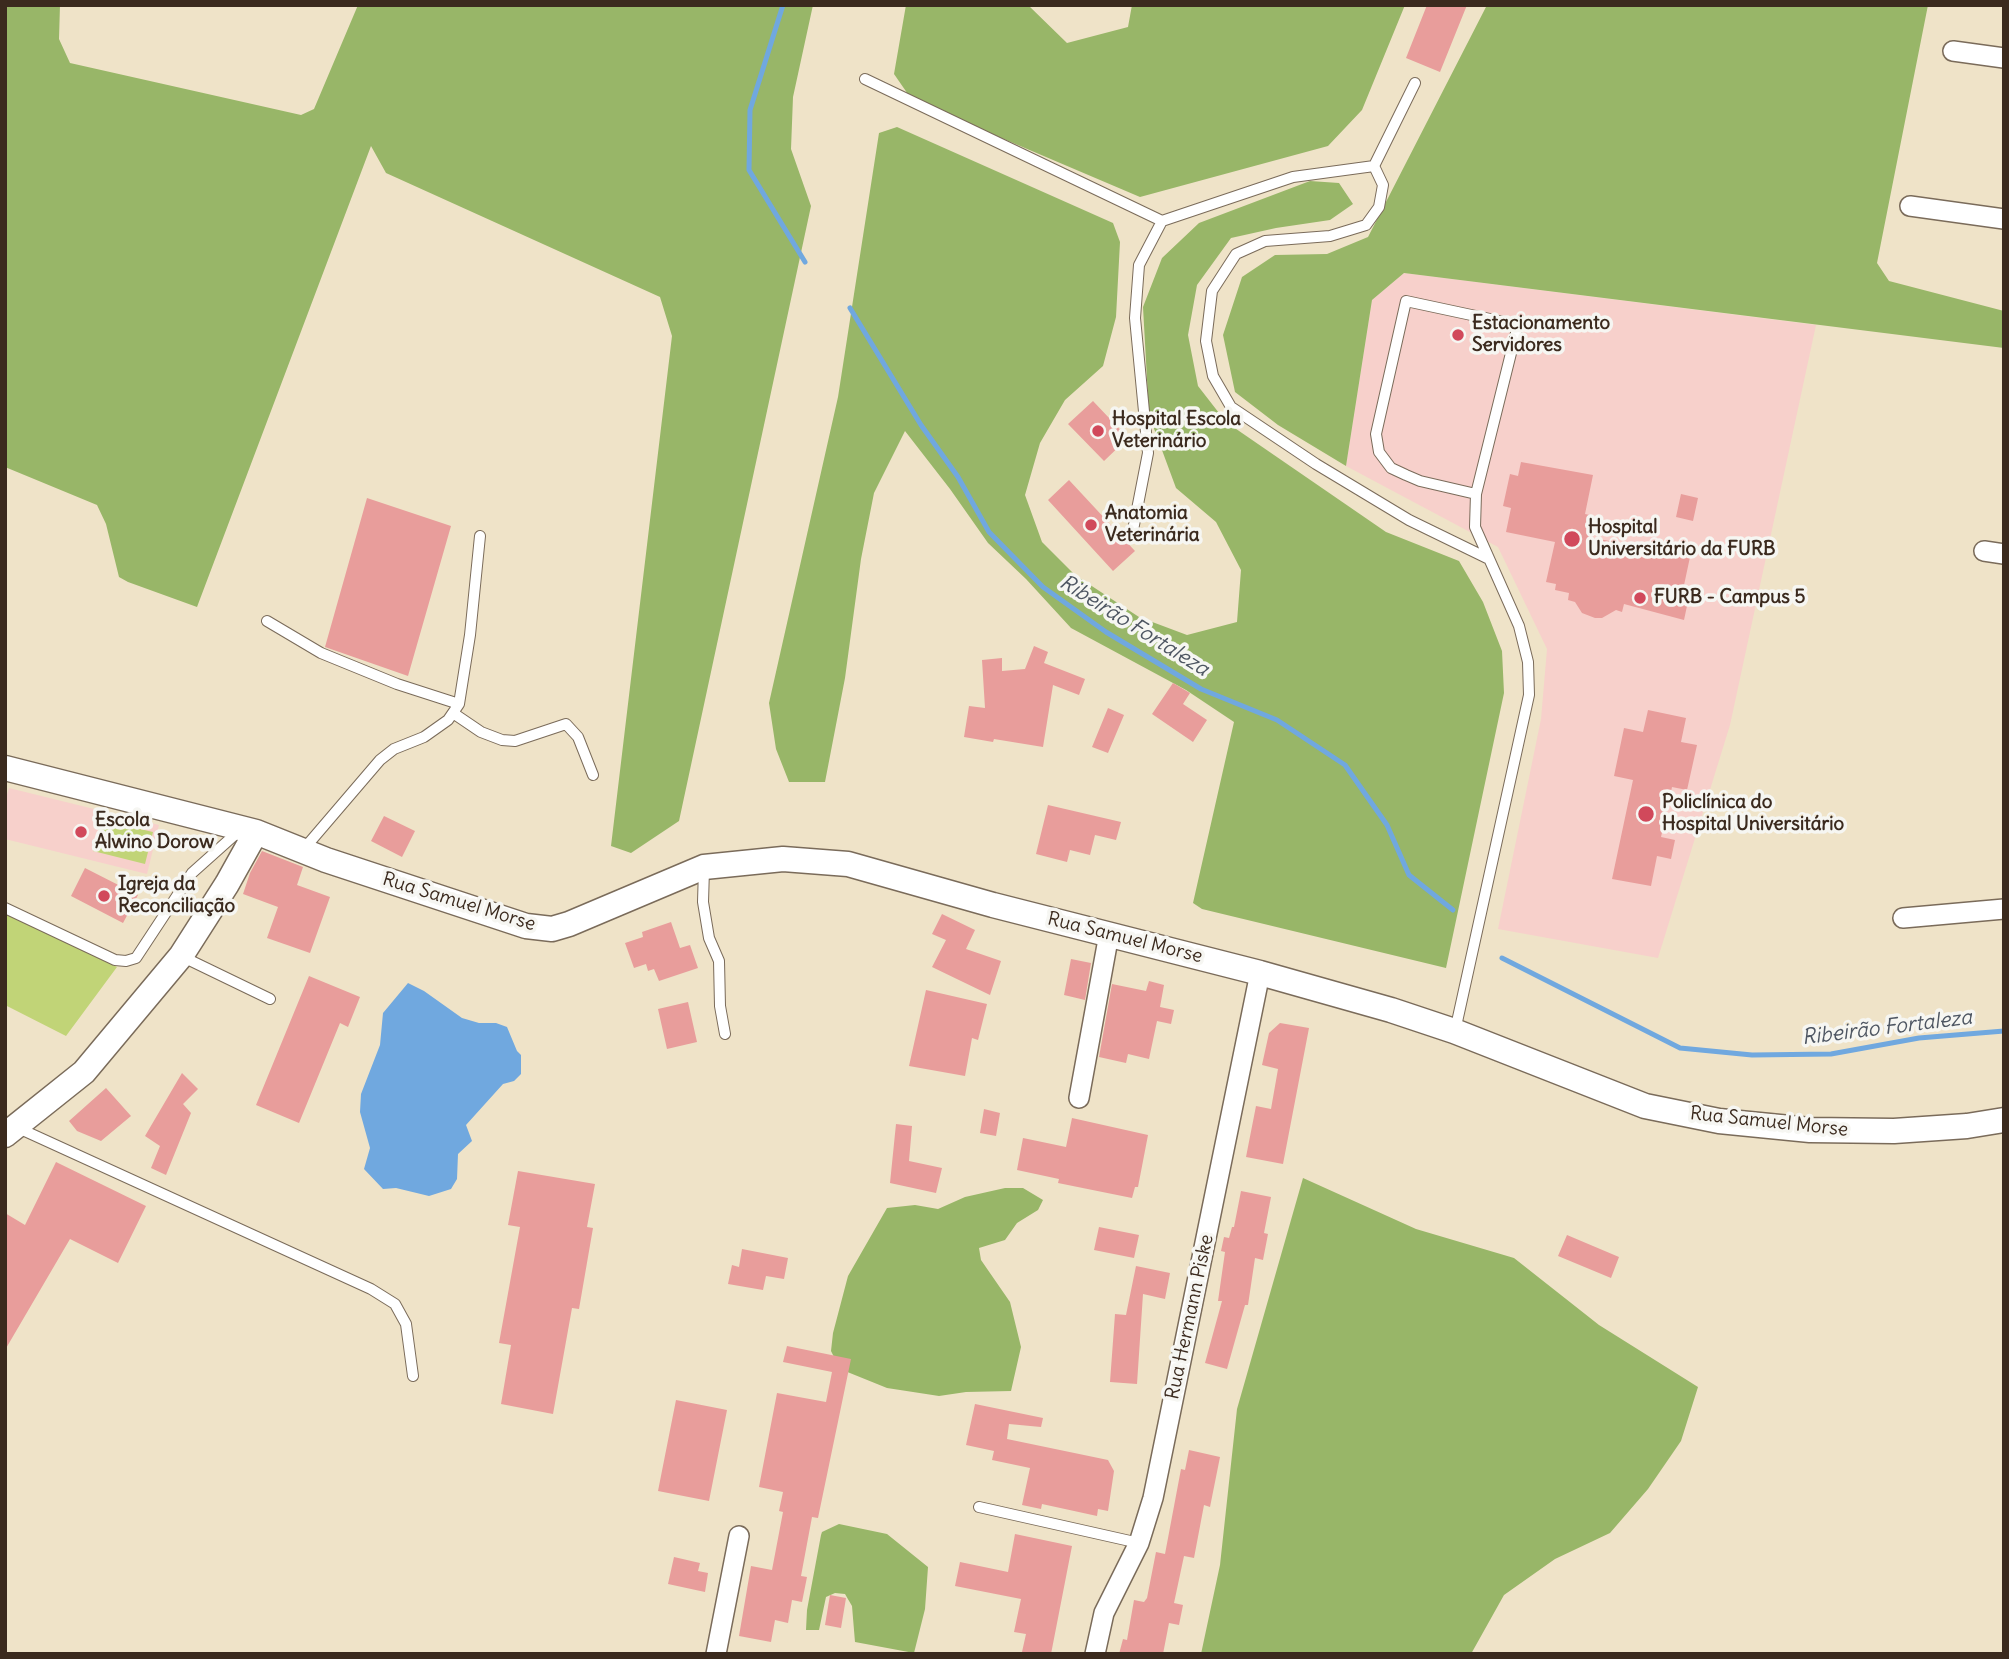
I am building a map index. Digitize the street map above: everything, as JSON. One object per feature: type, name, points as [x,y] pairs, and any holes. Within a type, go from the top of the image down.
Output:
[{"type":"street","points":[[1953,51],[2004,58]]},
{"type":"street","points":[[1910,206],[2004,219]]},
{"type":"street","points":[[1983,551],[2004,554]]},
{"type":"street","name":"Rua Samuel Morse","points":[[5,767],[249,830],[303,851],[526,926],[552,929],[569,925],[704,867],[783,859],[848,864],[1391,1010],[1454,1031],[1645,1106],[1719,1121],[1810,1130],[1894,1131],[1967,1126],[2004,1119]]},
{"type":"street","points":[[11,1131],[84,1072],[181,956],[227,884],[249,830]]},
{"type":"street","points":[[1903,918],[2004,909]]},
{"type":"street","points":[[1079,1098],[1109,934]]},
{"type":"street","name":"Rua Hermann Piske","points":[[1095,1654],[1104,1613],[1139,1543],[1153,1498],[1260,973]]},
{"type":"street","points":[[716,1654],[739,1536]]},
{"type":"lane","points":[[865,79],[1162,221]]},
{"type":"lane","points":[[1374,166],[1415,83]]},
{"type":"lane","points":[[1133,530],[1147,453],[1135,318],[1139,265],[1162,221],[1293,177],[1374,166]]},
{"type":"lane","points":[[1374,166],[1383,185],[1379,207],[1366,225],[1330,236],[1265,241],[1236,254],[1212,291],[1206,341],[1213,376],[1231,407],[1261,429],[1409,520],[1487,558]]},
{"type":"lane","points":[[1454,1031],[1463,1001],[1529,695],[1528,662],[1519,626],[1475,527],[1476,494],[1518,325],[1406,301],[1376,434],[1378,452],[1391,468],[1406,475],[1476,494]]},
{"type":"lane","points":[[303,851],[380,760],[394,749],[424,737],[448,720],[456,709],[470,635],[480,536]]},
{"type":"lane","points":[[267,621],[321,653],[456,709],[481,732],[502,740],[515,741],[566,724],[578,737],[593,775]]},
{"type":"lane","points":[[5,908],[115,960],[136,958],[192,873],[249,830]]},
{"type":"lane","points":[[704,867],[703,902],[709,938],[719,961],[720,1006],[725,1034]]},
{"type":"lane","points":[[181,956],[270,999]]},
{"type":"lane","points":[[11,1131],[371,1289],[395,1304],[406,1324],[413,1376]]},
{"type":"lane","points":[[979,1507],[1139,1543]]},
{"type":"shaded area","name":"FURB - Campus 5","points":[[1404,273],[1816,325],[1730,725],[1658,958],[1498,929],[1541,719],[1547,649],[1498,547],[1346,466],[1372,300]]},
{"type":"shaded area","name":"Escola Alwino Dorow","points":[[9,788],[159,825],[147,874],[5,839],[5,801]]},
{"type":"green space","points":[[5,5],[60,5],[59,39],[70,63],[301,115],[314,109],[358,5],[813,5],[793,97],[791,149],[811,206],[679,821],[631,853],[611,846],[672,336],[660,297],[386,173],[371,146],[197,607],[128,582],[119,577],[106,524],[97,505],[5,467]]},
{"type":"green space","points":[[906,5],[1028,5],[1067,43],[1128,27],[1132,5],[1405,5],[1362,110],[1328,146],[1140,197],[912,100],[894,74]]},
{"type":"green space","points":[[1487,5],[1928,5],[1877,263],[1889,281],[2004,311],[2004,348],[1404,273],[1372,300],[1346,466],[1278,425],[1235,392],[1223,335],[1242,277],[1275,255],[1327,254],[1368,237]]},
{"type":"green space","points":[[897,127],[1113,223],[1120,242],[1116,317],[1103,366],[1065,400],[1040,443],[1025,495],[1042,542],[1075,575],[1139,617],[1187,635],[1237,622],[1241,570],[1216,522],[1176,488],[1149,415],[1143,307],[1162,258],[1199,223],[1310,181],[1339,183],[1353,204],[1330,220],[1231,238],[1197,285],[1188,335],[1198,386],[1226,422],[1386,532],[1459,561],[1483,602],[1502,651],[1504,693],[1446,968],[1202,909],[1193,903],[1234,722],[1186,690],[1071,628],[988,543],[905,431],[874,493],[861,559],[845,678],[825,782],[789,782],[776,749],[769,703],[838,397],[879,133]]},
{"type":"green space","points":[[101,820],[153,832],[145,864],[93,851]]},
{"type":"green space","points":[[5,913],[117,967],[66,1036],[5,1005]]},
{"type":"green space","points":[[1303,1178],[1416,1229],[1514,1258],[1599,1325],[1698,1387],[1681,1441],[1648,1489],[1610,1533],[1555,1559],[1504,1595],[1471,1654],[1201,1654],[1220,1565],[1237,1409]]},
{"type":"green space","points":[[1005,1188],[1023,1188],[1043,1200],[1038,1210],[1017,1223],[1005,1240],[979,1248],[981,1260],[1010,1302],[1021,1347],[1011,1391],[966,1392],[939,1396],[887,1388],[840,1369],[831,1351],[848,1276],[887,1208],[915,1205],[938,1209],[965,1197]]},
{"type":"green space","points":[[839,1524],[887,1534],[928,1567],[925,1609],[914,1653],[855,1642],[852,1606],[845,1594],[835,1593],[826,1597],[819,1630],[806,1630],[807,1610],[821,1535]]},
{"type":"water","points":[[408,983],[462,1018],[507,1027],[521,1055],[521,1074],[514,1081],[503,1084],[466,1125],[472,1141],[458,1154],[457,1179],[451,1189],[429,1196],[396,1188],[383,1189],[364,1169],[370,1148],[360,1112],[361,1094],[380,1045],[383,1013]]},
{"type":"building","points":[[1427,5],[1467,5],[1440,72],[1406,58]]},
{"type":"building","name":"Hospital Escola Veterinário","points":[[1093,401],[1128,438],[1104,461],[1068,424]]},
{"type":"building","name":"Hospital Universitário da FURB","points":[[1521,462],[1593,475],[1585,514],[1594,516],[1589,537],[1690,557],[1680,604],[1687,606],[1684,620],[1624,604],[1622,612],[1616,610],[1602,618],[1595,618],[1582,613],[1575,602],[1568,600],[1569,593],[1555,590],[1556,584],[1546,582],[1555,542],[1506,532],[1511,508],[1503,506],[1510,474],[1518,476]]},
{"type":"building","name":"Anatomia Veterinária","points":[[1069,480],[1135,551],[1113,571],[1048,500]]},
{"type":"building","points":[[1681,494],[1698,498],[1693,521],[1676,517]]},
{"type":"building","points":[[367,498],[451,526],[408,676],[325,647]]},
{"type":"building","points":[[1034,646],[1048,652],[1044,663],[1085,679],[1079,695],[1053,685],[1043,747],[964,737],[969,706],[985,708],[982,660],[1002,658],[1002,671],[1025,669]]},
{"type":"building","points":[[1173,683],[1190,693],[1183,704],[1207,720],[1193,742],[1152,714]]},
{"type":"building","points":[[1108,708],[1124,715],[1108,753],[1092,747]]},
{"type":"building","name":"Policlínica do Hospital Universitário","points":[[1648,710],[1686,718],[1681,742],[1697,745],[1687,790],[1672,787],[1661,837],[1675,840],[1671,859],[1657,856],[1651,886],[1612,879],[1633,780],[1614,776],[1624,728],[1643,732]]},
{"type":"building","points":[[1048,805],[1121,822],[1116,840],[1095,835],[1090,855],[1070,850],[1067,862],[1036,854]]},
{"type":"building","points":[[384,816],[415,831],[402,857],[371,841]]},
{"type":"building","points":[[262,851],[303,867],[297,885],[330,897],[310,953],[267,938],[278,907],[243,894]]},
{"type":"building","name":"Igreja da Reconciliação","points":[[85,868],[138,895],[123,923],[71,896]]},
{"type":"building","points":[[942,914],[975,930],[966,949],[1001,961],[990,995],[932,967],[946,940],[932,934]]},
{"type":"building","points":[[671,922],[680,948],[690,945],[698,968],[659,981],[654,969],[648,971],[646,964],[634,968],[625,943],[643,937],[642,932]]},
{"type":"building","points":[[1071,959],[1091,963],[1085,1000],[1064,995]]},
{"type":"building","points":[[309,976],[360,997],[348,1027],[340,1023],[299,1123],[256,1105]]},
{"type":"building","points":[[1149,981],[1164,985],[1160,1007],[1174,1010],[1171,1024],[1157,1021],[1149,1059],[1128,1054],[1126,1063],[1099,1057],[1112,984],[1146,991]]},
{"type":"building","points":[[926,990],[987,1004],[978,1040],[972,1038],[965,1076],[909,1066]]},
{"type":"building","points":[[688,1002],[697,1042],[667,1049],[658,1009]]},
{"type":"building","points":[[1280,1023],[1309,1028],[1283,1164],[1246,1157],[1256,1106],[1271,1109],[1278,1069],[1262,1065],[1269,1033]]},
{"type":"building","points":[[182,1073],[198,1089],[183,1104],[191,1113],[166,1175],[151,1168],[160,1146],[145,1136]]},
{"type":"building","points":[[106,1088],[131,1116],[101,1141],[77,1131],[69,1121]]},
{"type":"building","points":[[984,1109],[1000,1113],[996,1136],[980,1133]]},
{"type":"building","points":[[1072,1118],[1148,1135],[1138,1187],[1135,1187],[1132,1198],[1058,1183],[1059,1179],[1017,1170],[1023,1138],[1066,1147]]},
{"type":"building","points":[[896,1124],[912,1126],[909,1161],[942,1168],[936,1193],[890,1183]]},
{"type":"building","points":[[56,1162],[146,1206],[118,1263],[70,1239],[5,1350],[5,1213],[25,1225]]},
{"type":"building","points":[[518,1171],[595,1184],[587,1227],[593,1228],[579,1309],[572,1308],[553,1414],[501,1404],[511,1345],[499,1343],[520,1227],[508,1225]]},
{"type":"building","points":[[1241,1191],[1271,1197],[1264,1233],[1268,1234],[1263,1260],[1255,1258],[1248,1305],[1245,1305],[1227,1369],[1205,1363],[1222,1301],[1218,1301],[1225,1252],[1221,1251],[1224,1237],[1229,1238],[1234,1227]]},
{"type":"building","points":[[1099,1227],[1139,1235],[1134,1258],[1094,1250]]},
{"type":"building","points":[[1567,1235],[1619,1257],[1611,1278],[1558,1256]]},
{"type":"building","points":[[742,1249],[788,1258],[784,1279],[766,1276],[763,1290],[728,1284],[732,1265],[739,1267]]},
{"type":"building","points":[[1136,1266],[1170,1273],[1165,1299],[1143,1294],[1137,1384],[1110,1382],[1115,1314],[1126,1315]]},
{"type":"building","points":[[787,1346],[851,1359],[818,1518],[812,1517],[801,1576],[807,1577],[802,1602],[792,1600],[788,1623],[775,1620],[771,1642],[739,1636],[751,1566],[772,1570],[783,1512],[779,1511],[783,1492],[759,1487],[777,1393],[826,1402],[832,1372],[783,1362]]},
{"type":"building","points":[[676,1400],[727,1410],[709,1501],[658,1491]]},
{"type":"building","points":[[975,1404],[1043,1418],[1041,1427],[1009,1424],[1007,1439],[1108,1460],[1114,1471],[1108,1511],[1098,1509],[1097,1516],[1042,1504],[1041,1509],[1022,1505],[1030,1468],[992,1460],[994,1451],[966,1445]]},
{"type":"building","points":[[1189,1450],[1220,1457],[1210,1507],[1204,1505],[1194,1558],[1184,1556],[1174,1603],[1183,1605],[1179,1625],[1169,1623],[1163,1654],[1119,1654],[1123,1639],[1127,1640],[1134,1600],[1144,1602],[1147,1598],[1156,1552],[1165,1554],[1181,1469],[1185,1470]]},
{"type":"building","points":[[1015,1534],[1072,1546],[1051,1654],[1022,1652],[1026,1634],[1014,1632],[1021,1599],[955,1586],[960,1562],[1008,1572]]},
{"type":"building","points":[[674,1557],[700,1563],[698,1571],[708,1573],[705,1592],[668,1584]]},
{"type":"building","points":[[830,1595],[846,1598],[841,1628],[825,1625]]},
{"type":"waterway","name":"Ribeirão Fortaleza","points":[[783,5],[750,110],[749,170],[805,262]]},
{"type":"waterway","name":"Ribeirão Fortaleza","points":[[850,308],[921,425],[958,477],[989,532],[1043,587],[1106,632],[1201,689],[1277,720],[1345,765],[1387,825],[1409,875],[1453,910]]},
{"type":"waterway","name":"Ribeirão Fortaleza","points":[[1502,958],[1680,1048],[1752,1055],[1831,1054],[1919,1038],[2004,1031]]},
{"type":"place","name":"Estacionamento Servidores","points":[[1458,335]]},
{"type":"place","name":"Hospital Escola Veterinário","points":[[1098,431]]},
{"type":"place","name":"Anatomia Veterinária","points":[[1091,525]]},
{"type":"place","name":"Hospital Universitário da FURB","points":[[1572,539]]},
{"type":"place","name":"FURB - Campus 5","points":[[1640,598]]},
{"type":"place","name":"Policlínica do Hospital Universitário","points":[[1646,814]]},
{"type":"place","name":"Escola Alwino Dorow","points":[[81,832]]},
{"type":"place","name":"Igreja da Reconciliação","points":[[104,896]]}]
